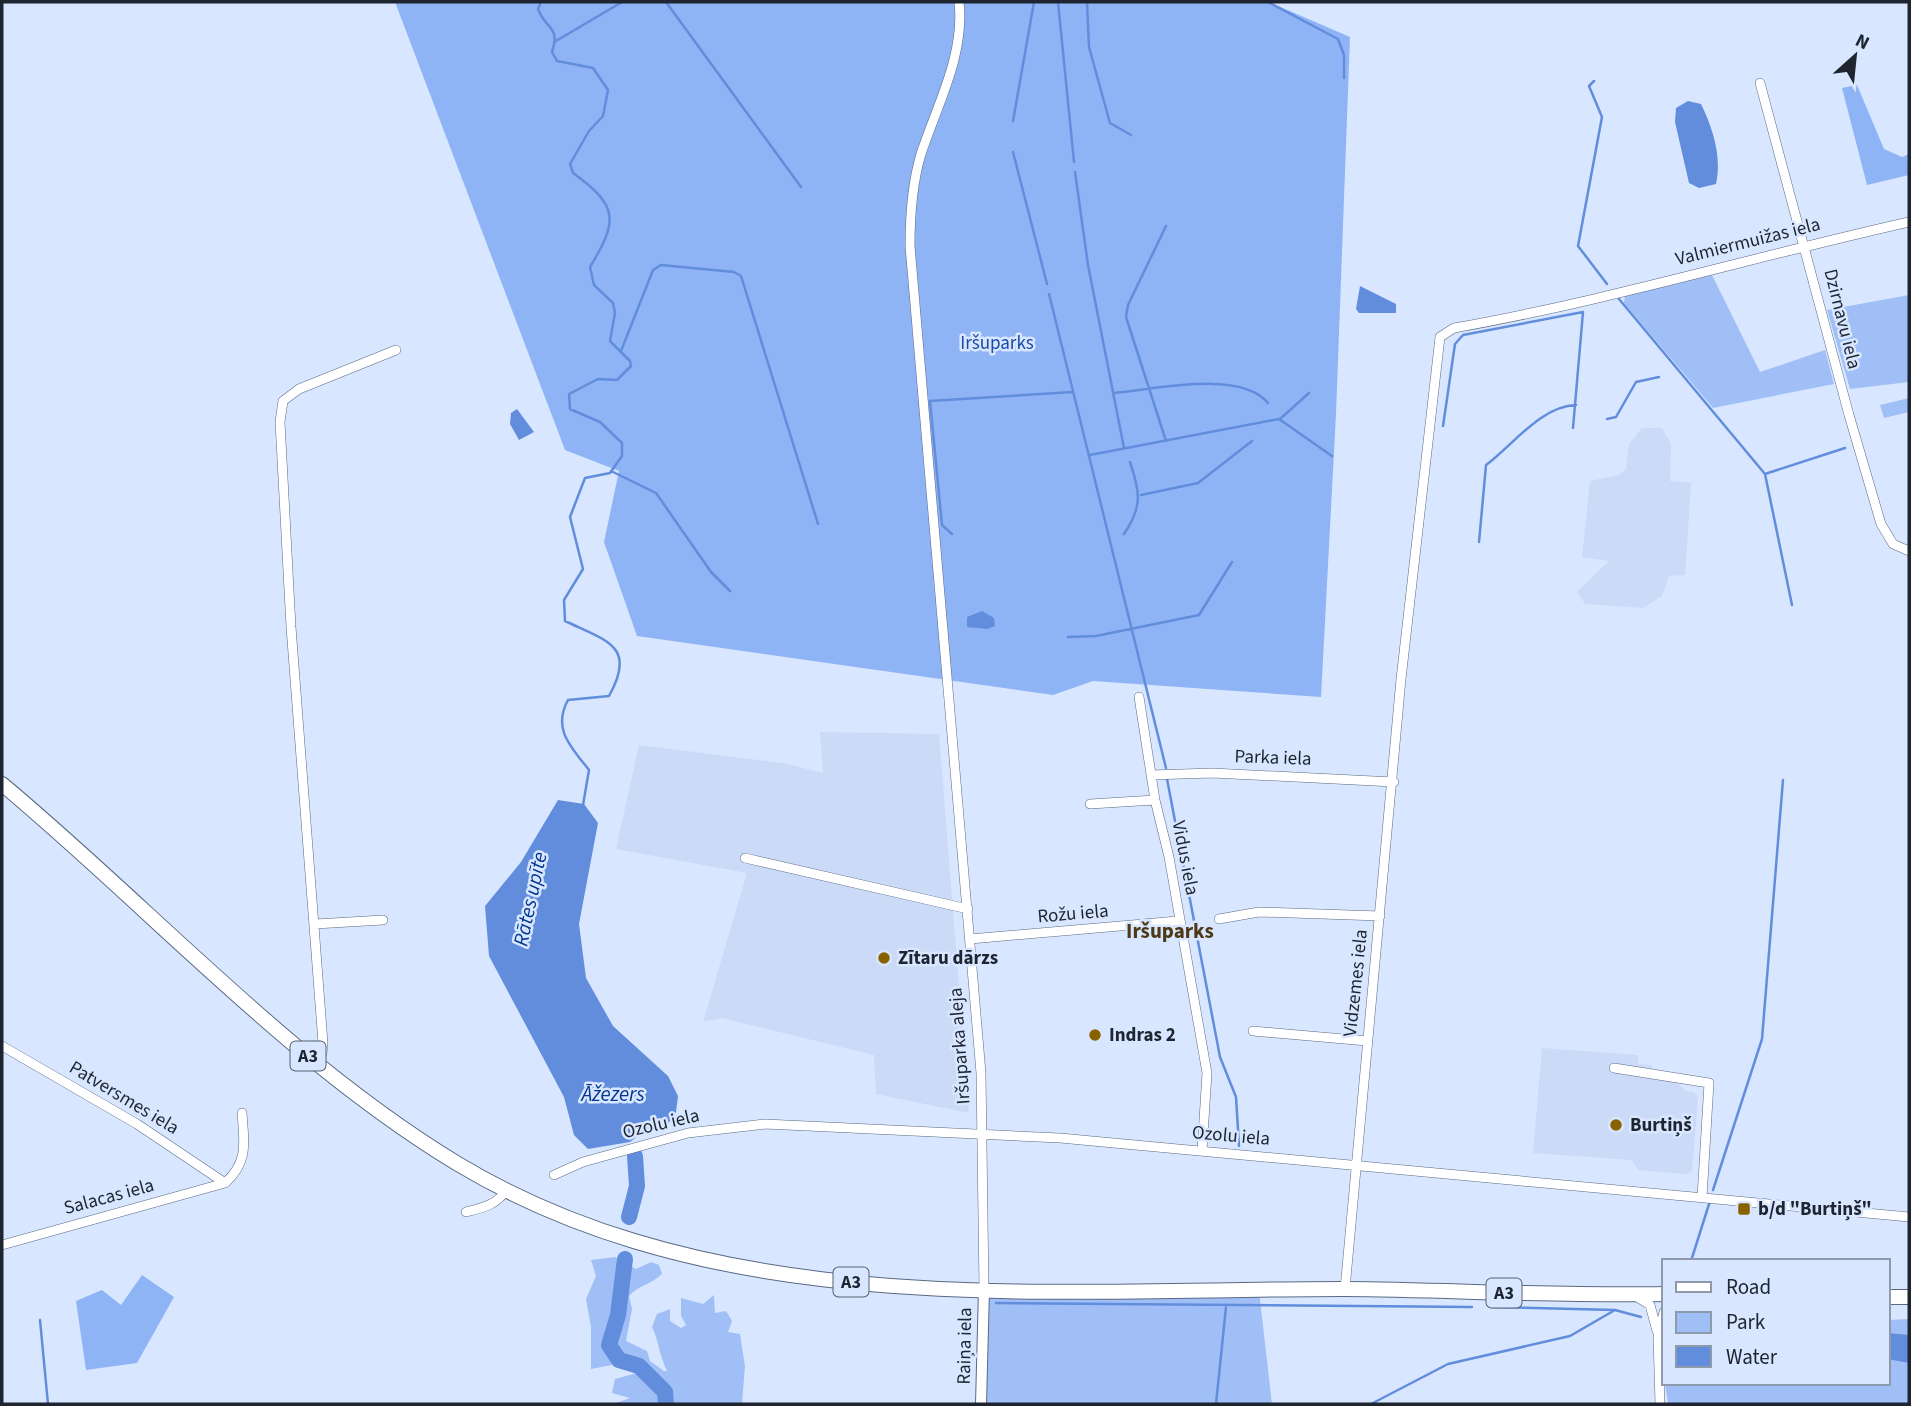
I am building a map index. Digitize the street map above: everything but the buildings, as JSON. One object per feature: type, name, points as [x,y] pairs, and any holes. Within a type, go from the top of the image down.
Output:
[{"type":"highway","name":"A3","points":[[2,783],[316,1062],[364,1101],[456,1163],[506,1191],[630,1240],[692,1257],[790,1276],[984,1289],[1345,1289],[1662,1294]]},
{"type":"highway","points":[[1890,1297],[1909,1297]]},
{"type":"street","name":"Iršuparka aleja","points":[[959,2],[961,21],[943,102],[915,177],[910,215],[946,675],[968,909],[984,1134],[984,1289]]},
{"type":"street","name":"Dzirnavu iela","points":[[1760,83],[1881,524],[1893,544],[1909,551]]},
{"type":"street","name":"Valmiermuižas iela","points":[[1401,679],[1440,337],[1454,328],[1595,299],[1805,245],[1909,222]]},
{"type":"street","points":[[316,1062],[322,1054],[323,1043],[291,627],[281,412],[283,401],[299,389],[397,350]]},
{"type":"street","name":"Vidzemes iela","points":[[1345,1289],[1394,782],[1401,679]]},
{"type":"street","name":"Vidus iela","points":[[1139,697],[1155,800],[1169,857],[1178,921],[1207,1073],[1202,1151]]},
{"type":"street","name":"Parka iela","points":[[1151,775],[1212,773],[1394,782]]},
{"type":"street","points":[[1090,804],[1155,800]]},
{"type":"street","points":[[745,858],[968,909]]},
{"type":"street","points":[[1219,919],[1259,912],[1380,916]]},
{"type":"street","points":[[315,924],[383,920]]},
{"type":"street","name":"Rožu iela","points":[[970,939],[1178,921]]},
{"type":"street","points":[[1253,1031],[1367,1041]]},
{"type":"street","name":"Patversmes iela","points":[[2,1046],[137,1124],[225,1183]]},
{"type":"street","points":[[1615,1068],[1709,1083],[1702,1197]]},
{"type":"street","points":[[225,1183],[236,1174],[245,1152],[242,1113]]},
{"type":"street","name":"Ozolu iela","points":[[554,1175],[583,1162],[688,1133],[765,1124],[984,1134],[1202,1151],[1909,1217]]},
{"type":"street","name":"Salacas iela","points":[[2,1245],[225,1183]]},
{"type":"street","points":[[466,1212],[487,1207],[501,1198],[506,1191]]},
{"type":"street","name":"Raiņa iela","points":[[981,1404],[984,1289]]},
{"type":"street","points":[[1630,1294],[1650,1305],[1658,1336],[1660,1404]]},
{"type":"street","points":[[1658,1336],[1662,1320]]},
{"type":"shaded area","points":[[1642,428],[1662,428],[1671,444],[1670,481],[1691,483],[1685,575],[1669,576],[1662,596],[1643,608],[1585,604],[1577,592],[1609,561],[1582,557],[1590,481],[1619,475],[1626,469],[1629,444]]},
{"type":"shaded area","points":[[820,732],[939,734],[969,1113],[876,1094],[874,1055],[722,1018],[703,1022],[747,873],[616,849],[639,745],[783,763],[823,773]]},
{"type":"shaded area","name":"Burtiņš","points":[[1542,1048],[1638,1055],[1638,1064],[1652,1065],[1651,1078],[1677,1082],[1685,1091],[1694,1092],[1698,1098],[1692,1171],[1687,1174],[1638,1170],[1632,1160],[1533,1153]]},
{"type":"green space","name":"Iršuparks","points":[[395,2],[1269,2],[1350,37],[1336,414],[1321,697],[1093,681],[1053,695],[637,636],[604,542],[619,471],[565,450]]},
{"type":"green space","points":[[1857,85],[1884,149],[1902,157],[1909,154],[1909,175],[1867,185],[1842,88]]},
{"type":"green space","points":[[1711,273],[1760,372],[1825,350],[1834,384],[1713,408],[1624,303],[1625,296]]},
{"type":"green space","points":[[1909,295],[1909,382],[1850,389],[1827,310]]},
{"type":"green space","points":[[1909,398],[1909,412],[1884,418],[1880,405]]},
{"type":"green space","points":[[615,1257],[636,1269],[651,1262],[659,1265],[662,1274],[629,1296],[632,1309],[626,1341],[647,1351],[650,1361],[664,1371],[667,1371],[652,1327],[657,1314],[670,1309],[670,1321],[681,1328],[686,1325],[681,1316],[681,1298],[703,1304],[714,1295],[715,1313],[726,1311],[732,1321],[728,1332],[740,1334],[745,1366],[742,1404],[613,1404],[630,1398],[612,1393],[615,1379],[637,1373],[612,1365],[591,1369],[591,1327],[586,1299],[596,1276],[591,1260]]},
{"type":"green space","points":[[142,1275],[174,1297],[137,1363],[86,1370],[76,1301],[102,1290],[121,1305]]},
{"type":"green space","points":[[984,1289],[1259,1291],[1272,1404],[981,1404]]},
{"type":"green space","points":[[1909,1319],[1909,1404],[1668,1404],[1665,1385],[1890,1385],[1890,1320]]},
{"type":"water","points":[[1688,101],[1701,104],[1713,133],[1717,153],[1716,184],[1699,188],[1689,183],[1675,122],[1676,108]]},
{"type":"water","points":[[1360,286],[1396,304],[1396,313],[1359,313],[1356,309]]},
{"type":"water","points":[[517,409],[534,432],[519,440],[510,424],[511,413]]},
{"type":"water","points":[[982,611],[994,618],[995,626],[987,629],[967,627],[967,617]]},
{"type":"water","name":"Āžezers","points":[[558,800],[584,804],[598,823],[579,924],[586,978],[613,1026],[668,1076],[678,1096],[676,1112],[663,1131],[643,1132],[630,1142],[588,1149],[574,1135],[564,1097],[489,956],[485,906],[521,862]]},
{"type":"water","points":[[1890,1333],[1909,1335],[1909,1363],[1890,1359]]},
{"type":"waterway","name":"Rātes upīte","points":[[541,2],[538,9],[555,37],[552,52],[557,61],[593,68],[608,90],[603,116],[589,131],[570,164],[573,173],[599,195],[606,205],[609,215],[606,238],[590,267],[594,285],[613,303],[615,313],[610,341],[630,361],[631,366],[617,380],[598,379],[569,394],[570,409],[600,422],[622,443],[622,456],[610,473],[585,478],[570,517],[583,569],[564,600],[565,621],[605,640],[613,647],[620,666],[609,696],[568,700],[564,710],[562,720],[566,737],[589,770],[583,805]]},
{"type":"waterway","points":[[556,41],[622,2]]},
{"type":"waterway","points":[[666,2],[801,187]]},
{"type":"waterway","points":[[1013,121],[1034,2]]},
{"type":"waterway","points":[[1058,2],[1074,162]]},
{"type":"waterway","points":[[1087,2],[1089,47],[1110,123],[1131,135]]},
{"type":"waterway","points":[[1268,2],[1338,39],[1344,55],[1344,78]]},
{"type":"waterway","points":[[1594,81],[1589,86],[1602,117],[1578,246],[1607,284]]},
{"type":"waterway","points":[[1013,152],[1047,284]]},
{"type":"waterway","points":[[1075,172],[1088,265],[1124,448]]},
{"type":"waterway","points":[[1166,226],[1128,305],[1126,317],[1166,441]]},
{"type":"waterway","points":[[621,351],[653,270],[661,265],[734,272],[741,276],[818,524]]},
{"type":"waterway","points":[[1049,294],[1166,768]]},
{"type":"waterway","points":[[1619,299],[1765,474],[1792,605]]},
{"type":"waterway","points":[[1443,426],[1455,344],[1463,335],[1583,312],[1573,428]]},
{"type":"waterway","points":[[1607,419],[1616,417],[1636,382],[1659,377]]},
{"type":"waterway","points":[[1113,393],[1217,384],[1255,393],[1268,403]]},
{"type":"waterway","points":[[952,534],[942,525],[930,401],[1073,392]]},
{"type":"waterway","points":[[1280,419],[1309,393]]},
{"type":"waterway","points":[[1479,542],[1486,465],[1539,419],[1563,407],[1576,405]]},
{"type":"waterway","points":[[1090,455],[1279,419],[1332,456]]},
{"type":"waterway","points":[[1141,495],[1198,483],[1252,441]]},
{"type":"waterway","points":[[1765,474],[1845,448]]},
{"type":"waterway","points":[[1124,534],[1134,515],[1138,499],[1130,462]]},
{"type":"waterway","points":[[611,471],[656,493],[711,572],[730,591]]},
{"type":"waterway","points":[[1068,637],[1096,636],[1199,615],[1232,562]]},
{"type":"waterway","points":[[1167,779],[1220,1057],[1236,1097],[1239,1146]]},
{"type":"waterway","points":[[1713,1190],[1762,1039],[1783,780]]},
{"type":"waterway","name":"Rātes upīte","points":[[629,1217],[637,1186],[635,1156]]},
{"type":"waterway","points":[[1692,1259],[1710,1201]]},
{"type":"waterway","name":"Rātes upīte","points":[[625,1259],[618,1315],[609,1345],[619,1360],[639,1366],[665,1392],[666,1404]]},
{"type":"waterway","points":[[996,1303],[1472,1307]]},
{"type":"waterway","points":[[1216,1404],[1226,1307]]},
{"type":"waterway","points":[[1492,1307],[1615,1310],[1641,1317]]},
{"type":"waterway","points":[[1371,1404],[1448,1364],[1570,1336],[1615,1310]]},
{"type":"waterway","points":[[40,1320],[48,1404]]},
{"type":"place","name":"Zītaru dārzs","points":[[884,958]]},
{"type":"place","name":"Indras 2","points":[[1095,1035]]},
{"type":"place","name":"Burtiņš","points":[[1616,1125]]},
{"type":"place","name":"b/d \"Burtiņš\"","points":[[1744,1209]]},
{"type":"district","name":"Iršuparks","points":[[1170,931]]}]
